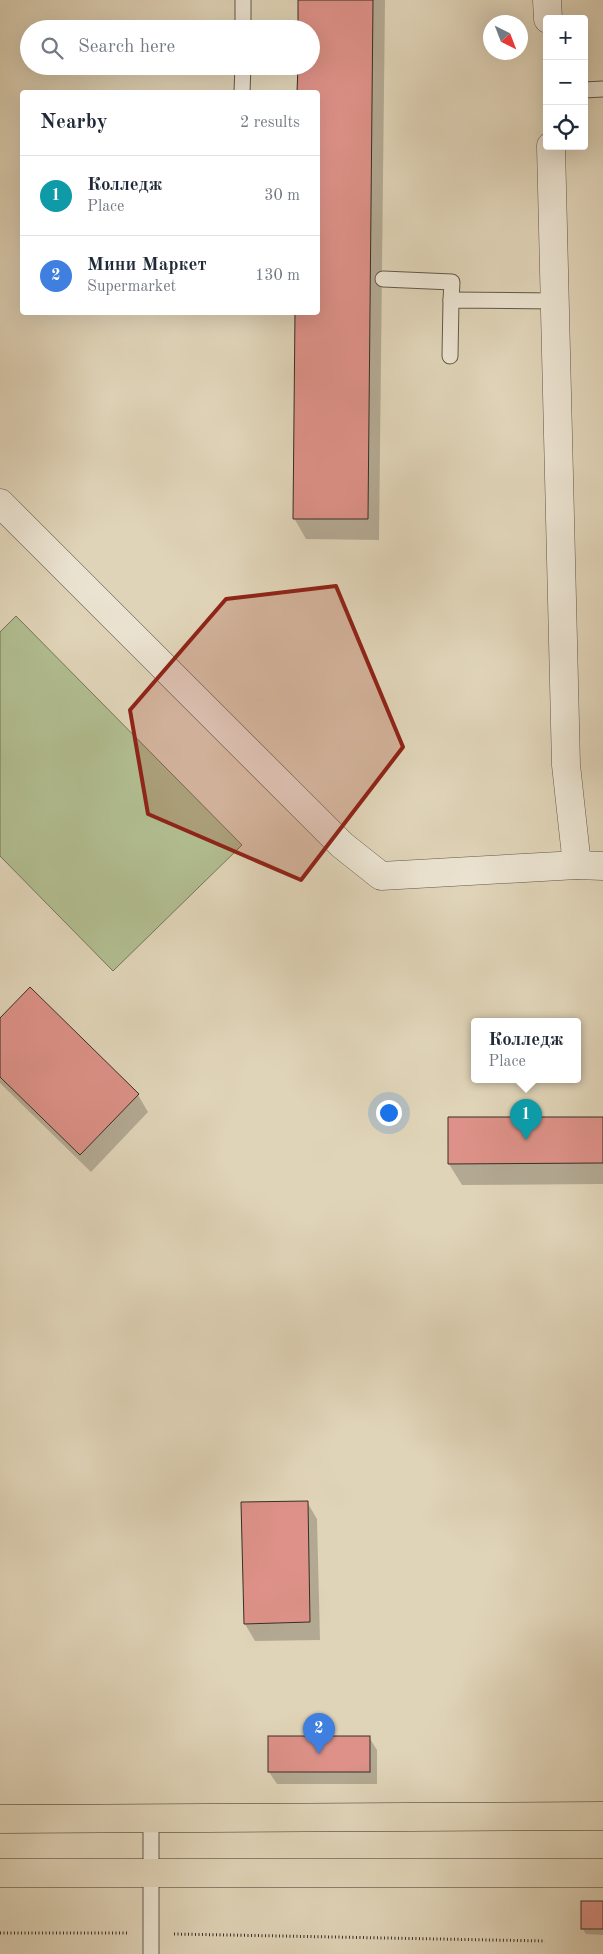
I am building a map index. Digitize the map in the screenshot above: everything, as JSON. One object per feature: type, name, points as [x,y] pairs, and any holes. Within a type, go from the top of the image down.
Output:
[{"type":"main road","points":[[0,1819],[603,1816]]},
{"type":"main road","points":[[0,1873],[603,1873]]},
{"type":"street","points":[[547,0],[548,15]]},
{"type":"street","points":[[0,503],[342,846],[381,876],[590,866],[566,765],[551,150]]},
{"type":"lane","points":[[243,0],[243,20]]},
{"type":"lane","points":[[242,75],[242,90]]},
{"type":"lane","points":[[588,90],[603,89]]},
{"type":"lane","points":[[383,279],[452,282],[450,356]]},
{"type":"lane","points":[[451,300],[555,300]]},
{"type":"lane","points":[[150,1819],[151,1954]]},
{"type":"path","points":[[0,1933],[545,1941]]},
{"type":"highlighted area","points":[[336,586],[403,747],[301,880],[148,814],[130,710],[226,599]]},
{"type":"green space","points":[[16,616],[242,845],[113,971],[0,856],[0,632]]},
{"type":"building","points":[[298,0],[373,0],[368,519],[293,519],[295,315],[320,315],[320,90],[297,90],[298,75],[320,75],[320,20],[298,20]]},
{"type":"building","points":[[30,987],[139,1094],[80,1155],[0,1077],[0,1018]]},
{"type":"building","points":[[448,1117],[603,1117],[603,1163],[448,1164]]},
{"type":"building","points":[[308,1501],[310,1622],[244,1624],[241,1502]]},
{"type":"building","points":[[268,1736],[370,1736],[370,1772],[268,1772]]},
{"type":"building","points":[[581,1901],[603,1901],[603,1929],[581,1929]]},
{"type":"place","name":"Колледж","points":[[526,1140]]},
{"type":"place","name":"Мини Маркет","points":[[319,1754]]}]
